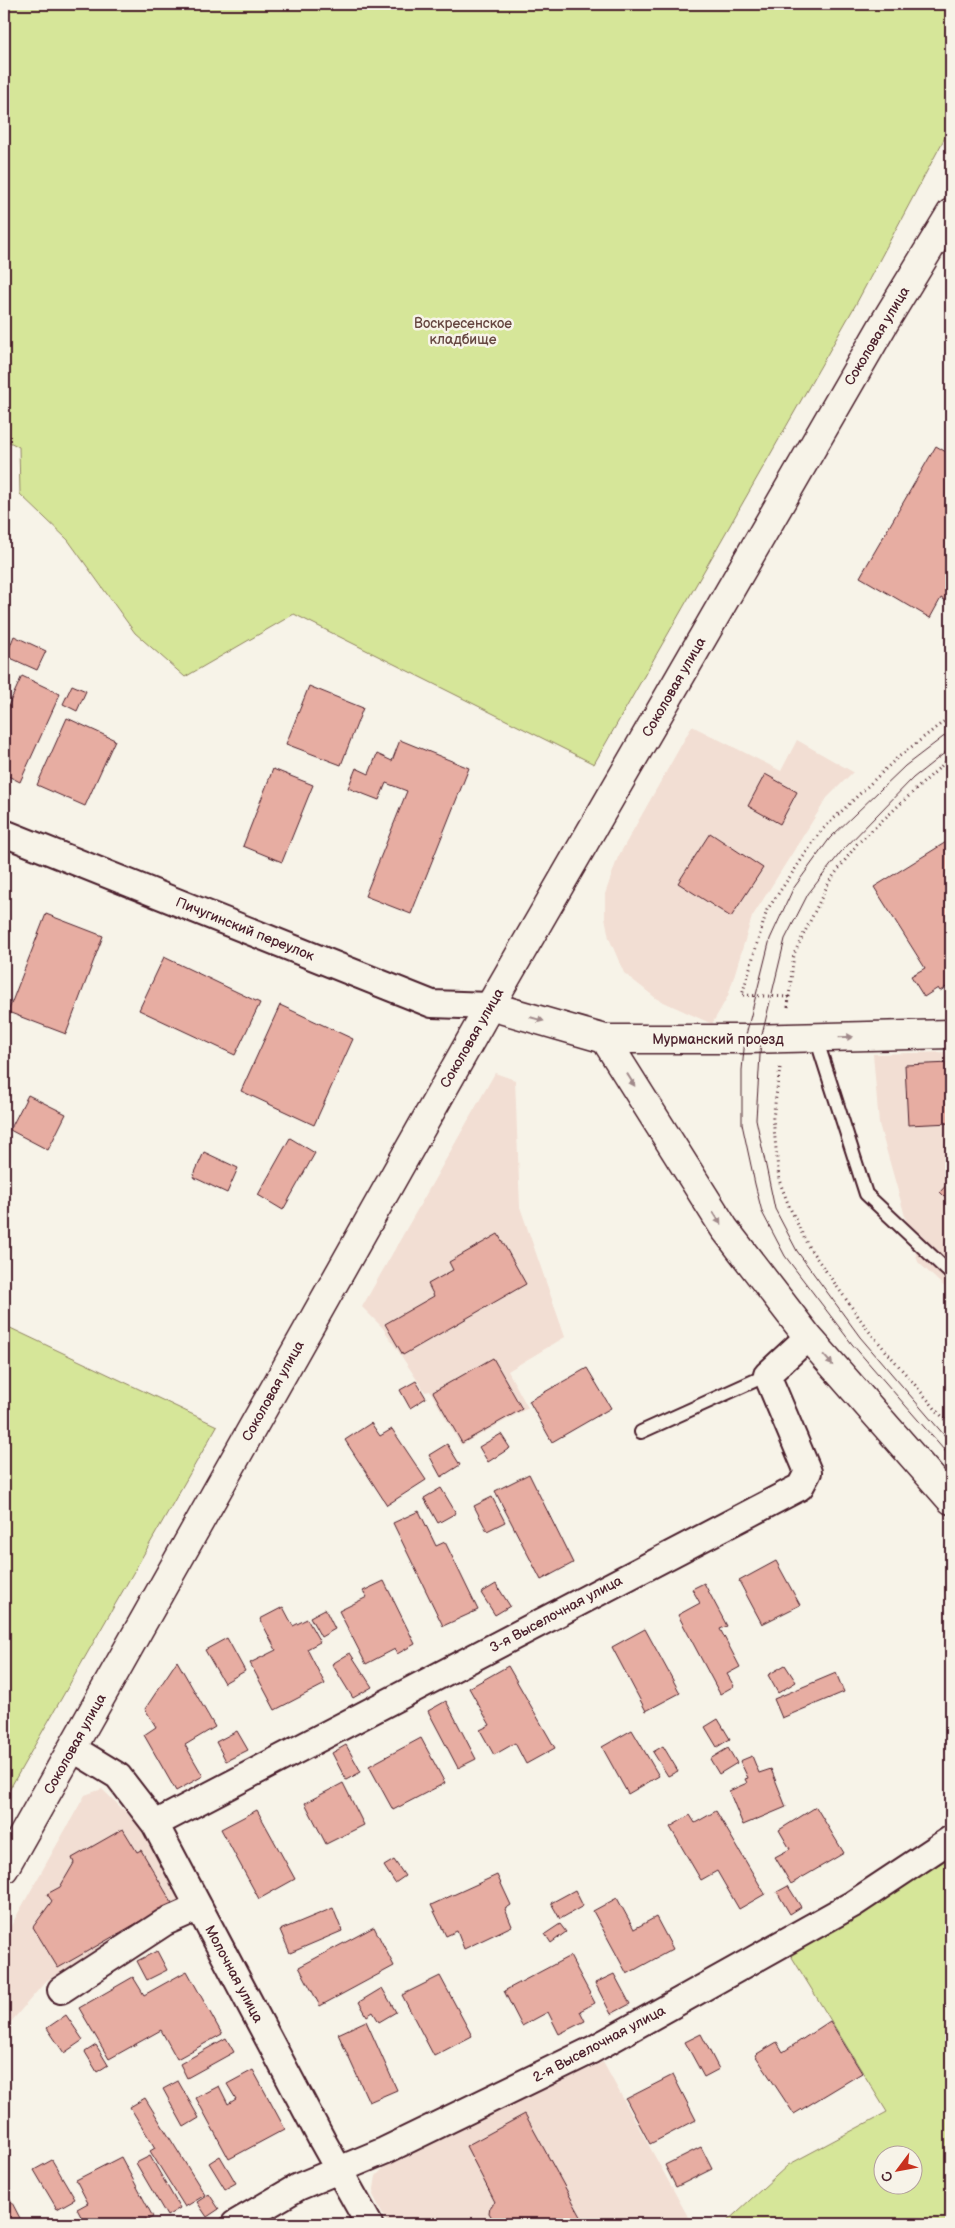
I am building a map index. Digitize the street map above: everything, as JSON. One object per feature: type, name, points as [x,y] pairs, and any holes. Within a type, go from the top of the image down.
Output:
[{"type":"main road","name":"Соколовая улица","points":[[4,1869],[490,1006],[886,320],[951,213]]},
{"type":"main road","name":"Мурманский проезд","points":[[490,1006],[605,1039],[816,1038],[951,1034]]},
{"type":"main road","points":[[605,1039],[724,1228],[808,1337],[951,1500]]},
{"type":"street","name":"Пичугинский переулок","points":[[4,833],[432,1004],[490,1006]]},
{"type":"street","points":[[767,1375],[808,1337]]},
{"type":"street","name":"3-я Выселочная улица","points":[[155,1824],[800,1487],[808,1472],[767,1375]]},
{"type":"street","name":"Молочная улица","points":[[72,1748],[118,1776],[155,1824],[369,2224]]},
{"type":"street","name":"2-я Выселочная улица","points":[[235,2224],[298,2186],[384,2151],[592,2050],[853,1904],[951,1840]]},
{"type":"street","points":[[61,1990],[164,1922],[199,1907]]},
{"type":"lane","points":[[816,1038],[866,1194],[951,1274]]},
{"type":"lane","points":[[641,1432],[767,1375]]},
{"type":"path","points":[[789,997],[794,954],[829,882],[857,844],[951,757]]},
{"type":"shaded area","points":[[692,726],[781,771],[797,740],[853,772],[827,798],[752,917],[728,996],[712,1024],[657,999],[624,973],[609,938],[605,917],[605,894],[618,857]]},
{"type":"shaded area","points":[[951,1052],[951,1293],[918,1262],[879,1124],[873,1054]]},
{"type":"shaded area","points":[[495,1073],[515,1080],[520,1207],[565,1337],[508,1371],[528,1408],[461,1445],[430,1391],[425,1392],[383,1328],[362,1307]]},
{"type":"shaded area","points":[[102,1789],[141,1827],[181,1904],[46,1981],[4,2030],[4,1938],[85,1795]]},
{"type":"shaded area","points":[[603,2062],[692,2224],[388,2224],[373,2195],[376,2176],[393,2158]]},
{"type":"green space","name":"Воскресенское кладбище","points":[[4,4],[951,4],[951,126],[856,304],[594,764],[294,614],[185,677],[135,633],[68,540],[20,494],[19,447],[4,439]]},
{"type":"green space","points":[[4,1325],[217,1426],[4,1799]]},
{"type":"green space","points":[[951,1857],[951,2224],[724,2224],[788,2165],[887,2112],[790,1954]]},
{"type":"building","points":[[936,446],[951,455],[951,600],[950,603],[941,598],[930,618],[860,577]]},
{"type":"building","points":[[14,636],[46,651],[37,670],[6,656]]},
{"type":"building","points":[[22,676],[60,694],[20,782],[4,774],[4,715]]},
{"type":"building","points":[[72,685],[86,691],[77,711],[63,704]]},
{"type":"building","points":[[309,686],[363,708],[341,765],[286,744]]},
{"type":"building","points":[[67,718],[115,740],[85,806],[37,785]]},
{"type":"building","points":[[400,740],[469,768],[411,914],[365,896],[407,791],[386,783],[379,800],[348,788],[356,768],[369,774],[377,754],[392,761]]},
{"type":"building","points":[[273,769],[313,785],[282,862],[243,846]]},
{"type":"building","points":[[765,774],[797,792],[780,824],[748,806]]},
{"type":"building","points":[[710,833],[763,868],[731,917],[678,883]]},
{"type":"building","points":[[951,839],[951,984],[940,991],[938,988],[924,997],[911,976],[925,968],[874,887]]},
{"type":"building","points":[[46,914],[103,936],[66,1034],[8,1012]]},
{"type":"building","points":[[164,957],[260,1003],[235,1055],[139,1010]]},
{"type":"building","points":[[280,1005],[353,1039],[314,1125],[241,1091]]},
{"type":"building","points":[[951,1063],[951,1123],[908,1125],[905,1065]]},
{"type":"building","points":[[28,1095],[66,1114],[48,1150],[10,1130]]},
{"type":"building","points":[[290,1138],[315,1153],[283,1210],[258,1195]]},
{"type":"building","points":[[204,1152],[238,1168],[227,1193],[193,1177]]},
{"type":"building","points":[[951,1180],[951,1203],[940,1192]]},
{"type":"building","points":[[498,1234],[526,1284],[403,1355],[385,1324],[434,1296],[428,1284],[453,1270],[449,1262]]},
{"type":"building","points":[[493,1358],[522,1409],[462,1443],[433,1392]]},
{"type":"building","points":[[587,1368],[611,1408],[552,1442],[529,1401]]},
{"type":"building","points":[[416,1381],[426,1398],[410,1408],[400,1390]]},
{"type":"building","points":[[371,1423],[380,1436],[392,1429],[426,1480],[387,1505],[345,1440]]},
{"type":"building","points":[[501,1434],[510,1448],[488,1462],[479,1447]]},
{"type":"building","points":[[447,1444],[460,1465],[441,1477],[429,1455]]},
{"type":"building","points":[[529,1474],[573,1563],[541,1580],[495,1491]]},
{"type":"building","points":[[441,1488],[456,1513],[438,1523],[424,1498]]},
{"type":"building","points":[[492,1497],[505,1522],[487,1531],[474,1506]]},
{"type":"building","points":[[419,1511],[436,1546],[445,1542],[478,1610],[443,1626],[393,1523]]},
{"type":"building","points":[[776,1561],[800,1605],[762,1624],[739,1581]]},
{"type":"building","points":[[384,1581],[415,1644],[397,1654],[395,1649],[366,1664],[339,1611],[367,1597],[363,1591]]},
{"type":"building","points":[[704,1583],[727,1626],[720,1629],[740,1667],[727,1674],[734,1686],[720,1694],[678,1615],[700,1603],[692,1589]]},
{"type":"building","points":[[496,1584],[510,1606],[495,1615],[481,1593]]},
{"type":"building","points":[[283,1607],[293,1626],[307,1619],[320,1642],[307,1649],[325,1684],[275,1710],[250,1663],[276,1650],[260,1619]]},
{"type":"building","points":[[325,1609],[335,1629],[321,1637],[310,1617]]},
{"type":"building","points":[[645,1629],[680,1693],[646,1711],[612,1647]]},
{"type":"building","points":[[227,1638],[245,1671],[224,1683],[205,1650]]},
{"type":"building","points":[[350,1653],[372,1687],[353,1698],[332,1664]]},
{"type":"building","points":[[177,1661],[215,1727],[185,1745],[203,1776],[176,1791],[144,1735],[156,1727],[145,1709]]},
{"type":"building","points":[[785,1665],[796,1682],[778,1693],[768,1675]]},
{"type":"building","points":[[508,1666],[555,1748],[526,1764],[515,1743],[494,1755],[480,1730],[490,1725],[469,1688]]},
{"type":"building","points":[[836,1673],[844,1692],[782,1718],[774,1699]]},
{"type":"building","points":[[446,1701],[476,1759],[458,1768],[428,1711]]},
{"type":"building","points":[[718,1719],[730,1739],[717,1747],[705,1727]]},
{"type":"building","points":[[632,1730],[659,1776],[628,1794],[602,1747]]},
{"type":"building","points":[[237,1731],[248,1750],[226,1761],[216,1742]]},
{"type":"building","points":[[421,1738],[445,1783],[393,1810],[369,1766]]},
{"type":"building","points":[[346,1745],[361,1772],[346,1780],[332,1753]]},
{"type":"building","points":[[663,1746],[678,1771],[668,1776],[653,1752]]},
{"type":"building","points":[[728,1748],[737,1763],[719,1774],[710,1759]]},
{"type":"building","points":[[752,1756],[759,1773],[771,1769],[786,1807],[743,1825],[729,1791],[747,1783],[745,1779],[748,1778],[740,1761]]},
{"type":"building","points":[[343,1783],[364,1825],[326,1844],[305,1803]]},
{"type":"building","points":[[816,1807],[844,1853],[791,1884],[775,1857],[790,1849],[779,1830]]},
{"type":"building","points":[[257,1810],[295,1879],[259,1899],[221,1829]]},
{"type":"building","points":[[716,1811],[765,1894],[739,1909],[717,1871],[701,1880],[670,1827],[690,1815],[695,1823]]},
{"type":"building","points":[[123,1829],[137,1852],[141,1850],[172,1903],[58,1968],[33,1927],[52,1901],[47,1894],[60,1887],[74,1863],[72,1858]]},
{"type":"building","points":[[394,1860],[405,1876],[395,1883],[384,1866]]},
{"type":"building","points":[[497,1875],[511,1905],[505,1909],[512,1926],[464,1949],[457,1931],[446,1936],[431,1905]]},
{"type":"building","points":[[788,1886],[801,1907],[790,1914],[777,1892]]},
{"type":"building","points":[[575,1890],[583,1906],[560,1919],[551,1903]]},
{"type":"building","points":[[617,1898],[634,1929],[656,1917],[673,1949],[627,1974],[593,1911]]},
{"type":"building","points":[[333,1908],[342,1931],[290,1953],[280,1930]]},
{"type":"building","points":[[560,1924],[566,1932],[551,1943],[545,1934]]},
{"type":"building","points":[[374,1927],[394,1966],[320,2006],[299,1967]]},
{"type":"building","points":[[157,1951],[167,1970],[147,1980],[137,1961]]},
{"type":"building","points":[[570,1956],[595,2003],[580,2011],[585,2021],[559,2034],[548,2012],[522,2026],[504,1991]]},
{"type":"building","points":[[187,1971],[222,2034],[177,2059],[161,2030],[109,2059],[79,2008],[133,1977],[144,1995]]},
{"type":"building","points":[[614,1974],[630,2004],[611,2014],[595,1983]]},
{"type":"building","points":[[440,1976],[472,2036],[434,2056],[402,1995]]},
{"type":"building","points":[[382,1988],[396,2012],[379,2022],[373,2012],[367,2016],[359,2002]]},
{"type":"building","points":[[66,2015],[83,2040],[64,2053],[47,2028]]},
{"type":"building","points":[[366,2021],[397,2090],[369,2102],[338,2034]]},
{"type":"building","points":[[830,2021],[862,2073],[794,2114],[755,2055],[777,2042],[783,2052]]},
{"type":"building","points":[[701,2034],[719,2069],[704,2077],[685,2042]]},
{"type":"building","points":[[226,2038],[234,2052],[187,2078],[180,2064]]},
{"type":"building","points":[[96,2045],[108,2065],[97,2072],[85,2052]]},
{"type":"building","points":[[253,2070],[285,2129],[229,2159],[196,2098],[219,2086],[228,2104],[236,2099],[227,2084]]},
{"type":"building","points":[[673,2075],[696,2120],[650,2144],[626,2099]]},
{"type":"building","points":[[178,2081],[199,2118],[184,2127],[163,2089]]},
{"type":"building","points":[[145,2098],[205,2195],[185,2207],[150,2151],[155,2148],[130,2107]]},
{"type":"building","points":[[525,2114],[585,2224],[496,2224],[489,2213],[490,2206],[495,2202],[466,2146]]},
{"type":"building","points":[[701,2147],[712,2169],[676,2187],[665,2165]]},
{"type":"building","points":[[150,2156],[180,2208],[167,2216],[136,2163]]},
{"type":"building","points":[[220,2156],[236,2183],[225,2189],[209,2163]]},
{"type":"building","points":[[121,2157],[153,2217],[139,2224],[85,2224],[77,2209],[88,2203],[76,2180]]},
{"type":"building","points":[[52,2160],[75,2199],[57,2209],[34,2170]]},
{"type":"building","points":[[209,2194],[219,2209],[207,2217],[197,2202]]},
{"type":"building","points":[[9,2197],[23,2224],[4,2224],[4,2200]]},
{"type":"tram line","points":[[951,731],[905,766],[830,838],[793,889],[770,939],[745,1039],[742,1070],[742,1124],[755,1184],[762,1212],[785,1256],[852,1344],[951,1458]]},
{"type":"tram line","points":[[951,748],[913,778],[841,852],[808,894],[785,939],[761,1039],[756,1119],[775,1209],[797,1251],[860,1337],[951,1443]]}]
